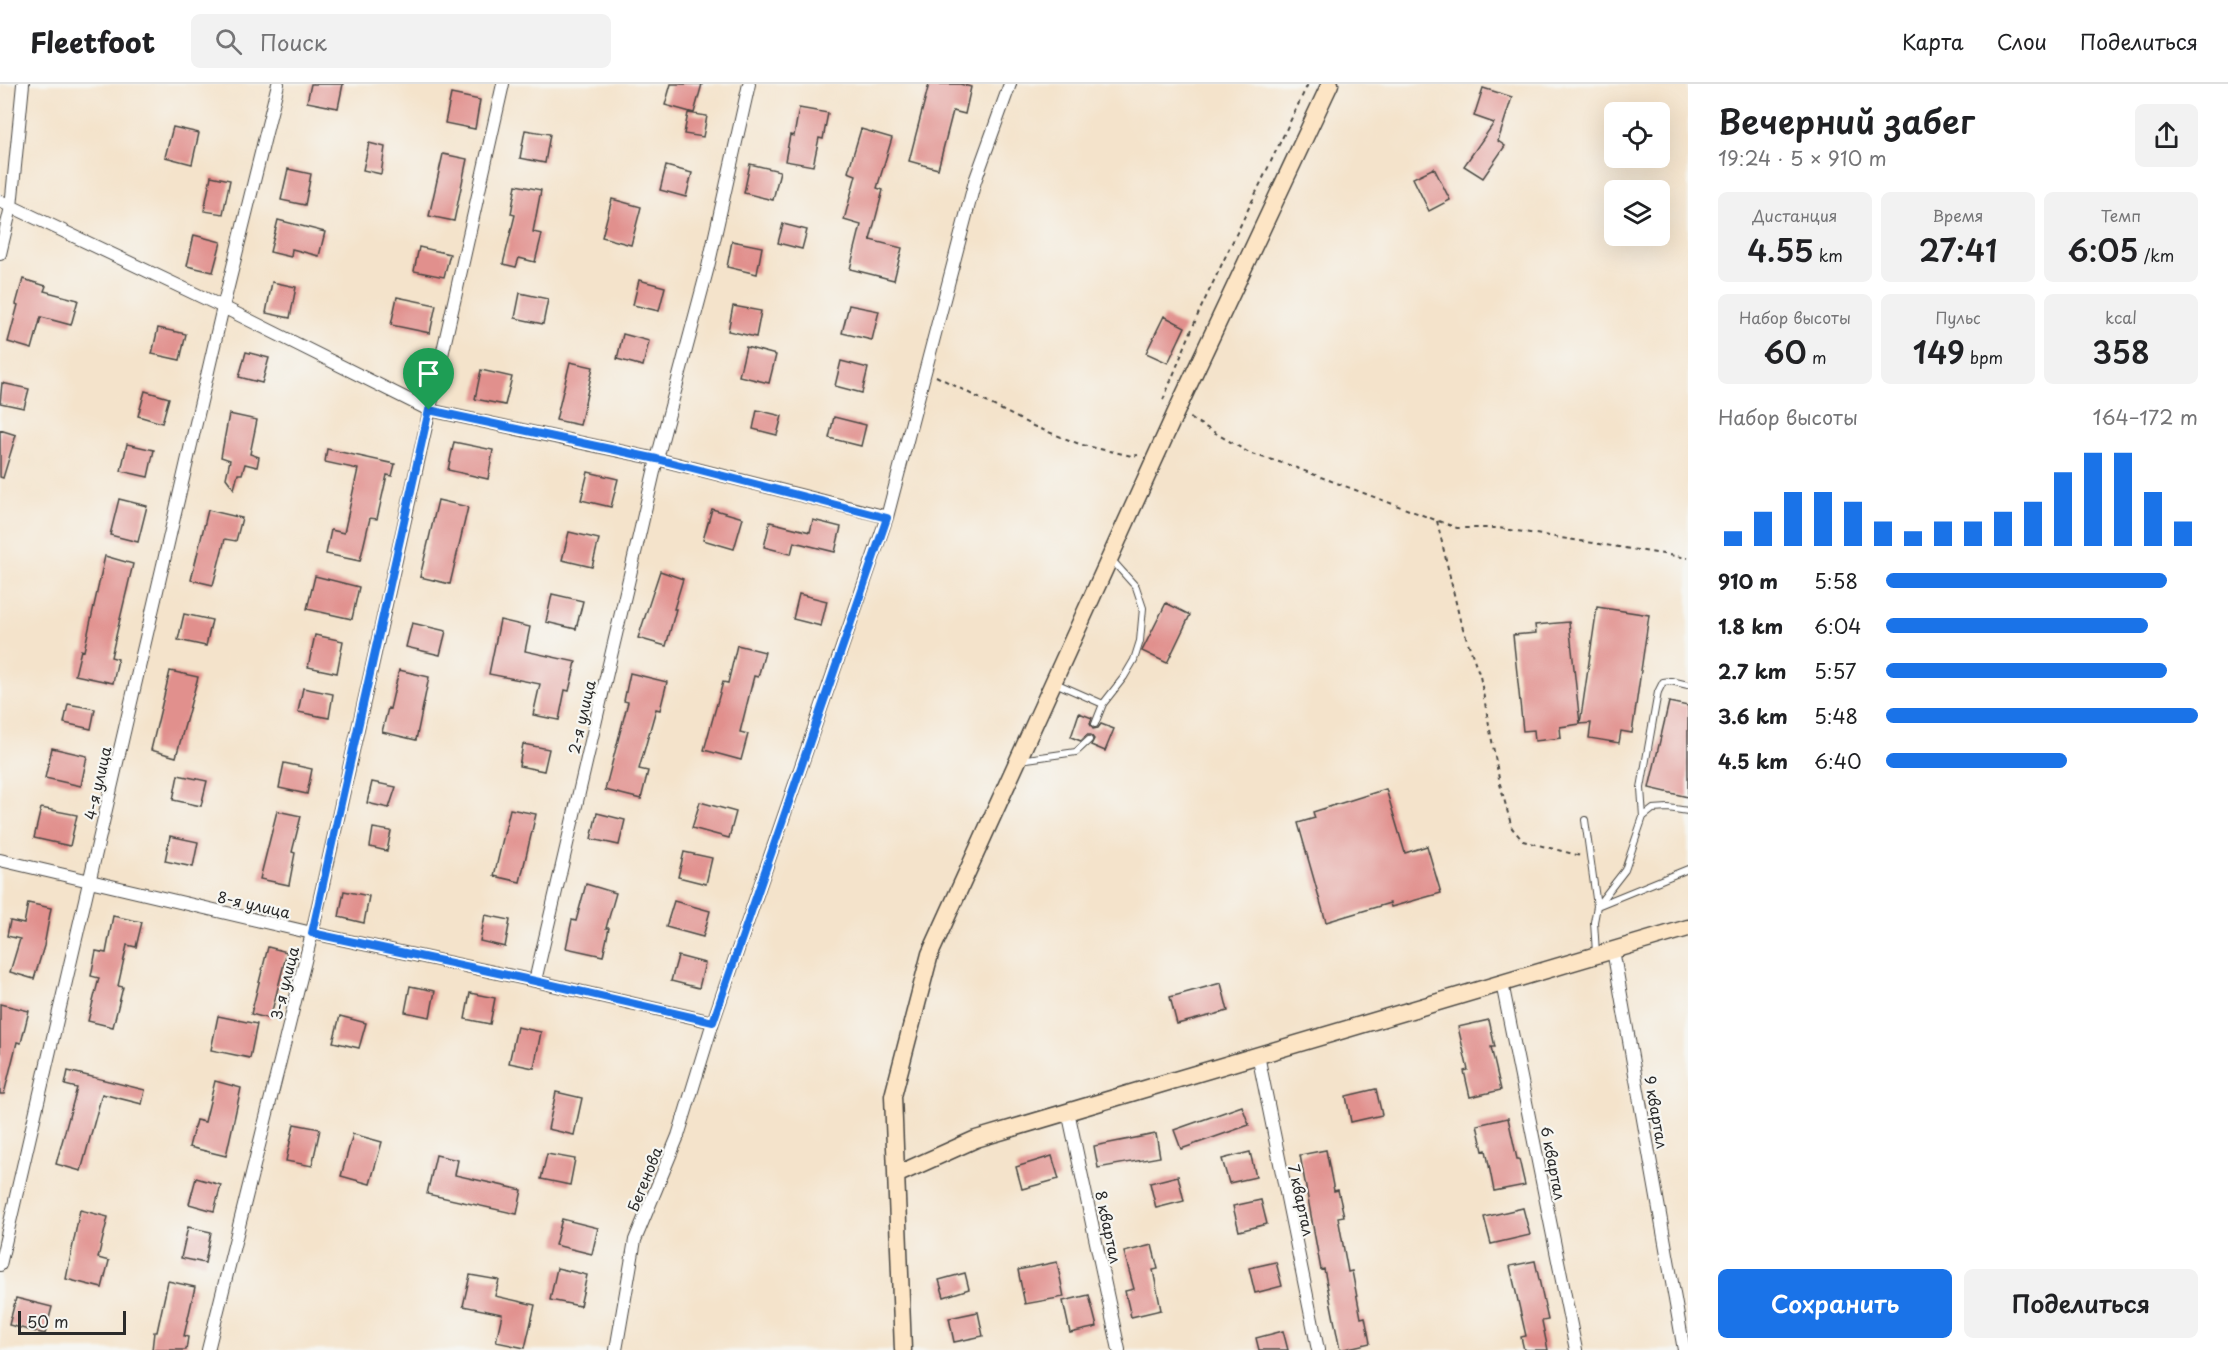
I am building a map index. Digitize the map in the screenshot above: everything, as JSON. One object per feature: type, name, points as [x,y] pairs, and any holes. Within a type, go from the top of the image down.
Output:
[{"type":"main road","points":[[903,1350],[893,1096],[930,954],[1176,412],[1330,84]]},
{"type":"main road","points":[[896,1175],[976,1139],[1688,928]]},
{"type":"street","points":[[0,254],[23,84]]},
{"type":"street","name":"4-я улица","points":[[0,1265],[223,307],[278,84]]},
{"type":"street","name":"3-я улица","points":[[208,1350],[312,933],[502,84]]},
{"type":"street","name":"2-я улица","points":[[535,981],[657,459],[708,267],[749,84]]},
{"type":"street","name":"Бегенова","points":[[616,1350],[635,1240],[678,1136],[713,1022],[887,518],[975,181],[1010,84]]},
{"type":"street","points":[[5,204],[223,307],[429,410],[657,459],[887,518]]},
{"type":"street","name":"8-я улица","points":[[0,860],[312,933],[713,1022]]},
{"type":"street","name":"9 квартал","points":[[1604,952],[1684,1350]]},
{"type":"street","name":"6 квартал","points":[[1502,983],[1576,1350]]},
{"type":"street","name":"7 квартал","points":[[1258,1055],[1318,1350]]},
{"type":"street","name":"8 квартал","points":[[1068,1111],[1119,1350]]},
{"type":"lane","points":[[1095,724],[1103,704],[1134,660],[1140,641],[1143,608],[1136,587],[1110,558]]},
{"type":"lane","points":[[1596,906],[1625,870],[1643,817],[1641,788],[1658,692],[1663,682],[1671,681],[1688,685]]},
{"type":"lane","points":[[1053,682],[1103,704]]},
{"type":"lane","points":[[1017,760],[1076,752],[1089,740]]},
{"type":"lane","points":[[1643,817],[1653,809],[1668,808],[1688,811]]},
{"type":"lane","points":[[1585,820],[1596,906],[1594,922],[1604,952]]},
{"type":"lane","points":[[1596,906],[1688,869]]},
{"type":"path","points":[[1308,84],[1199,312],[1160,406],[1192,419],[1251,454],[1286,464],[1457,528],[1497,528],[1688,558]]},
{"type":"path","points":[[926,370],[1033,426],[1082,445],[1132,456],[1140,455]]},
{"type":"path","points":[[1437,521],[1460,620],[1480,676],[1500,784],[1512,828],[1523,841],[1590,858]]},
{"type":"building","points":[[311,84],[343,84],[338,108],[307,102]]},
{"type":"building","points":[[671,84],[702,84],[694,113],[665,105]]},
{"type":"building","points":[[929,84],[960,84],[971,87],[965,114],[953,111],[938,169],[909,161]]},
{"type":"building","points":[[1483,88],[1512,97],[1498,141],[1505,146],[1483,178],[1464,166],[1494,123],[1474,116]]},
{"type":"building","points":[[451,94],[480,100],[475,129],[445,123]]},
{"type":"building","points":[[799,108],[828,113],[823,139],[819,138],[813,166],[785,161],[790,135],[794,136]]},
{"type":"building","points":[[688,113],[707,116],[703,137],[684,134]]},
{"type":"building","points":[[173,127],[199,133],[192,164],[165,157]]},
{"type":"building","points":[[861,129],[892,138],[877,188],[883,190],[870,240],[902,248],[894,280],[850,269],[861,225],[844,220],[856,175],[848,172]]},
{"type":"building","points":[[525,130],[550,134],[545,163],[520,158]]},
{"type":"building","points":[[369,143],[385,147],[381,174],[363,170]]},
{"type":"building","points":[[443,154],[467,159],[454,221],[429,216]]},
{"type":"building","points":[[750,164],[780,171],[773,200],[744,193]]},
{"type":"building","points":[[666,166],[692,173],[686,197],[660,190]]},
{"type":"building","points":[[1434,168],[1450,200],[1429,211],[1413,178]]},
{"type":"building","points":[[288,169],[311,174],[305,205],[281,200]]},
{"type":"building","points":[[211,176],[230,180],[223,214],[204,211]]},
{"type":"building","points":[[516,185],[541,190],[533,232],[542,234],[535,262],[519,258],[516,267],[503,264],[515,215],[511,214]]},
{"type":"building","points":[[612,199],[641,207],[631,245],[602,237]]},
{"type":"building","points":[[278,220],[325,232],[319,256],[292,249],[291,257],[270,252]]},
{"type":"building","points":[[783,224],[807,230],[802,249],[778,243]]},
{"type":"building","points":[[194,235],[221,242],[213,272],[187,266]]},
{"type":"building","points":[[732,241],[762,247],[757,274],[727,267]]},
{"type":"building","points":[[419,247],[450,254],[444,277],[414,271]]},
{"type":"building","points":[[23,279],[46,286],[44,291],[78,300],[71,325],[41,317],[32,349],[8,342]]},
{"type":"building","points":[[639,280],[665,287],[659,311],[633,305]]},
{"type":"building","points":[[272,282],[296,287],[290,318],[266,313]]},
{"type":"building","points":[[520,293],[548,299],[543,324],[515,318]]},
{"type":"building","points":[[397,297],[436,305],[430,333],[391,325]]},
{"type":"building","points":[[849,305],[879,311],[872,340],[842,333]]},
{"type":"building","points":[[733,306],[761,311],[756,337],[728,331]]},
{"type":"building","points":[[1164,316],[1185,327],[1168,363],[1146,353]]},
{"type":"building","points":[[158,328],[186,334],[180,360],[152,354]]},
{"type":"building","points":[[623,334],[649,341],[643,366],[617,359]]},
{"type":"building","points":[[746,347],[776,355],[769,383],[739,376]]},
{"type":"building","points":[[246,352],[269,358],[262,383],[239,377]]},
{"type":"building","points":[[841,361],[868,368],[862,393],[835,386]]},
{"type":"building","points":[[570,362],[593,367],[580,425],[556,420]]},
{"type":"building","points":[[481,370],[512,377],[505,405],[475,399]]},
{"type":"building","points":[[2,383],[29,389],[24,408],[0,403]]},
{"type":"building","points":[[145,391],[169,398],[162,423],[138,416]]},
{"type":"building","points":[[757,410],[782,416],[777,435],[753,429]]},
{"type":"building","points":[[229,414],[257,420],[250,454],[259,457],[257,467],[245,464],[242,474],[238,474],[234,489],[226,478],[230,460],[221,457]]},
{"type":"building","points":[[834,417],[866,425],[861,446],[829,438]]},
{"type":"building","points":[[0,430],[16,435],[3,478],[0,477]]},
{"type":"building","points":[[454,442],[493,450],[488,479],[448,470]]},
{"type":"building","points":[[127,444],[154,450],[148,477],[121,471]]},
{"type":"building","points":[[327,449],[395,464],[392,476],[387,475],[377,519],[370,518],[360,561],[326,554],[331,530],[344,533],[358,469],[325,462]]},
{"type":"building","points":[[588,472],[618,479],[611,507],[581,500]]},
{"type":"building","points":[[119,499],[147,506],[138,542],[110,535]]},
{"type":"building","points":[[438,500],[468,507],[450,584],[420,577]]},
{"type":"building","points":[[712,509],[743,518],[734,549],[703,540]]},
{"type":"building","points":[[208,510],[242,518],[236,541],[225,539],[213,585],[191,580]]},
{"type":"building","points":[[813,520],[841,527],[835,552],[794,542],[791,554],[764,547],[770,522],[810,532]]},
{"type":"building","points":[[569,532],[599,539],[592,567],[562,560]]},
{"type":"building","points":[[105,556],[133,564],[111,657],[118,659],[113,683],[75,675],[81,650],[84,651]]},
{"type":"building","points":[[660,571],[683,579],[666,646],[638,638]]},
{"type":"building","points":[[315,576],[359,587],[352,619],[307,609]]},
{"type":"building","points":[[552,594],[583,601],[576,629],[546,622]]},
{"type":"building","points":[[799,594],[827,601],[821,626],[793,619]]},
{"type":"building","points":[[1166,603],[1190,615],[1167,663],[1142,651]]},
{"type":"building","points":[[1597,607],[1649,615],[1632,733],[1621,731],[1619,743],[1589,738],[1591,723],[1580,724]]},
{"type":"building","points":[[184,614],[212,620],[206,646],[178,640]]},
{"type":"building","points":[[500,620],[530,627],[525,651],[576,662],[569,691],[565,690],[559,720],[533,715],[540,684],[489,674]]},
{"type":"building","points":[[1569,622],[1580,724],[1560,727],[1561,738],[1535,741],[1534,730],[1523,731],[1513,635],[1536,633],[1535,625]]},
{"type":"building","points":[[412,623],[446,631],[440,655],[406,647]]},
{"type":"building","points":[[315,635],[343,641],[337,673],[308,667]]},
{"type":"building","points":[[737,645],[765,652],[758,677],[754,676],[740,732],[748,734],[741,760],[704,750],[723,682],[728,683]]},
{"type":"building","points":[[399,670],[429,677],[416,740],[382,732]]},
{"type":"building","points":[[170,671],[198,677],[176,757],[151,750]]},
{"type":"building","points":[[630,673],[667,682],[660,710],[656,709],[639,769],[648,771],[641,799],[605,790],[628,702],[624,701]]},
{"type":"building","points":[[303,688],[333,694],[329,718],[298,712]]},
{"type":"building","points":[[1669,702],[1688,706],[1688,797],[1649,788]]},
{"type":"building","points":[[68,704],[95,709],[91,729],[64,723]]},
{"type":"building","points":[[1079,713],[1092,718],[1090,724],[1093,729],[1098,728],[1101,724],[1114,729],[1105,751],[1091,745],[1094,739],[1091,735],[1087,735],[1081,741],[1071,737]]},
{"type":"building","points":[[523,744],[549,749],[544,771],[519,766]]},
{"type":"building","points":[[52,748],[87,756],[81,786],[45,778]]},
{"type":"building","points":[[284,763],[312,769],[307,794],[279,788]]},
{"type":"building","points":[[178,775],[207,781],[201,806],[173,800]]},
{"type":"building","points":[[372,782],[396,787],[389,808],[367,803]]},
{"type":"building","points":[[1386,789],[1405,853],[1427,846],[1441,893],[1391,907],[1390,903],[1326,922],[1298,823],[1315,818],[1313,812]]},
{"type":"building","points":[[700,802],[736,812],[729,838],[692,828]]},
{"type":"building","points":[[41,808],[77,815],[70,846],[34,838]]},
{"type":"building","points":[[510,809],[536,814],[520,882],[494,876]]},
{"type":"building","points":[[277,811],[301,816],[292,852],[295,853],[289,885],[260,879]]},
{"type":"building","points":[[597,813],[625,820],[619,845],[591,839]]},
{"type":"building","points":[[373,828],[391,831],[387,851],[370,847]]},
{"type":"building","points":[[170,836],[198,842],[193,867],[165,861]]},
{"type":"building","points":[[684,852],[712,858],[706,884],[678,877]]},
{"type":"building","points":[[586,884],[616,893],[606,928],[609,928],[603,956],[566,948],[572,920],[576,921]]},
{"type":"building","points":[[344,891],[369,896],[364,923],[339,917]]},
{"type":"building","points":[[674,901],[710,911],[703,937],[666,927]]},
{"type":"building","points":[[28,903],[51,908],[44,946],[34,979],[10,972],[20,939],[7,936],[10,921],[24,924]]},
{"type":"building","points":[[485,915],[510,920],[505,947],[480,941]]},
{"type":"building","points":[[113,916],[142,922],[136,947],[127,945],[118,986],[123,987],[113,1027],[88,1021],[99,978],[91,976],[96,951],[106,953]]},
{"type":"building","points":[[268,947],[287,952],[270,1019],[251,1014]]},
{"type":"building","points":[[678,956],[705,963],[699,988],[671,981]]},
{"type":"building","points":[[1221,983],[1228,1011],[1177,1024],[1170,997]]},
{"type":"building","points":[[410,986],[435,991],[430,1017],[405,1012]]},
{"type":"building","points":[[470,993],[495,998],[490,1024],[465,1019]]},
{"type":"building","points":[[0,1004],[29,1011],[21,1043],[17,1042],[4,1094],[0,1094]]},
{"type":"building","points":[[218,1016],[257,1024],[250,1058],[211,1050]]},
{"type":"building","points":[[340,1016],[366,1023],[359,1048],[333,1042]]},
{"type":"building","points":[[1489,1020],[1495,1047],[1491,1047],[1501,1090],[1470,1097],[1464,1071],[1468,1070],[1458,1027]]},
{"type":"building","points":[[517,1027],[541,1032],[534,1068],[509,1063]]},
{"type":"building","points":[[68,1071],[145,1090],[142,1104],[102,1094],[81,1171],[56,1164],[77,1088],[65,1085]]},
{"type":"building","points":[[215,1081],[241,1088],[226,1156],[189,1147],[196,1120],[205,1122]]},
{"type":"building","points":[[1376,1089],[1382,1115],[1351,1122],[1346,1096]]},
{"type":"building","points":[[556,1092],[582,1098],[574,1135],[548,1129]]},
{"type":"building","points":[[1242,1106],[1249,1125],[1181,1149],[1174,1130]]},
{"type":"building","points":[[1508,1118],[1525,1185],[1494,1191],[1486,1150],[1483,1151],[1477,1125]]},
{"type":"building","points":[[294,1124],[320,1129],[312,1166],[286,1161]]},
{"type":"building","points":[[353,1134],[382,1142],[370,1184],[341,1176]]},
{"type":"building","points":[[1156,1134],[1160,1157],[1098,1168],[1094,1146]]},
{"type":"building","points":[[1326,1150],[1334,1191],[1338,1190],[1344,1216],[1338,1217],[1348,1272],[1352,1271],[1361,1318],[1365,1317],[1370,1343],[1340,1350],[1324,1269],[1321,1270],[1300,1155]]},
{"type":"building","points":[[1250,1152],[1256,1177],[1229,1183],[1222,1159]]},
{"type":"building","points":[[547,1154],[575,1159],[570,1185],[541,1179]]},
{"type":"building","points":[[436,1155],[458,1160],[455,1175],[522,1190],[517,1214],[427,1194]]},
{"type":"building","points":[[1052,1156],[1059,1179],[1022,1189],[1016,1167]]},
{"type":"building","points":[[1178,1176],[1184,1201],[1156,1208],[1150,1183]]},
{"type":"building","points":[[196,1178],[221,1185],[214,1211],[189,1204]]},
{"type":"building","points":[[1261,1200],[1267,1224],[1239,1231],[1233,1206]]},
{"type":"building","points":[[1523,1208],[1530,1235],[1491,1244],[1484,1217]]},
{"type":"building","points":[[80,1210],[108,1217],[98,1258],[109,1261],[102,1288],[66,1279]]},
{"type":"building","points":[[562,1219],[598,1228],[592,1254],[555,1245]]},
{"type":"building","points":[[188,1227],[211,1232],[205,1263],[181,1258]]},
{"type":"building","points":[[1152,1245],[1158,1269],[1153,1270],[1161,1310],[1131,1317],[1125,1291],[1134,1289],[1124,1252]]},
{"type":"building","points":[[1535,1261],[1548,1320],[1542,1321],[1548,1350],[1524,1350],[1521,1337],[1526,1336],[1510,1266]]},
{"type":"building","points":[[1057,1262],[1064,1297],[1025,1304],[1018,1270]]},
{"type":"building","points":[[1276,1262],[1282,1286],[1255,1293],[1249,1268]]},
{"type":"building","points":[[557,1268],[587,1275],[580,1306],[550,1300]]},
{"type":"building","points":[[965,1273],[969,1289],[944,1297],[939,1280]]},
{"type":"building","points":[[470,1275],[499,1280],[495,1296],[535,1305],[525,1348],[496,1342],[502,1314],[463,1306]]},
{"type":"building","points":[[168,1281],[195,1287],[184,1336],[188,1337],[186,1350],[152,1350],[154,1332],[157,1332]]},
{"type":"building","points":[[1089,1295],[1097,1327],[1070,1333],[1063,1301]]},
{"type":"building","points":[[16,1298],[52,1307],[45,1334],[9,1325]]},
{"type":"building","points":[[978,1312],[983,1336],[954,1342],[949,1318]]},
{"type":"building","points":[[1283,1331],[1288,1350],[1259,1350],[1256,1338]]},
{"type":"route","points":[[429,410],[657,459],[887,518],[713,1022],[312,933],[429,410]]}]
